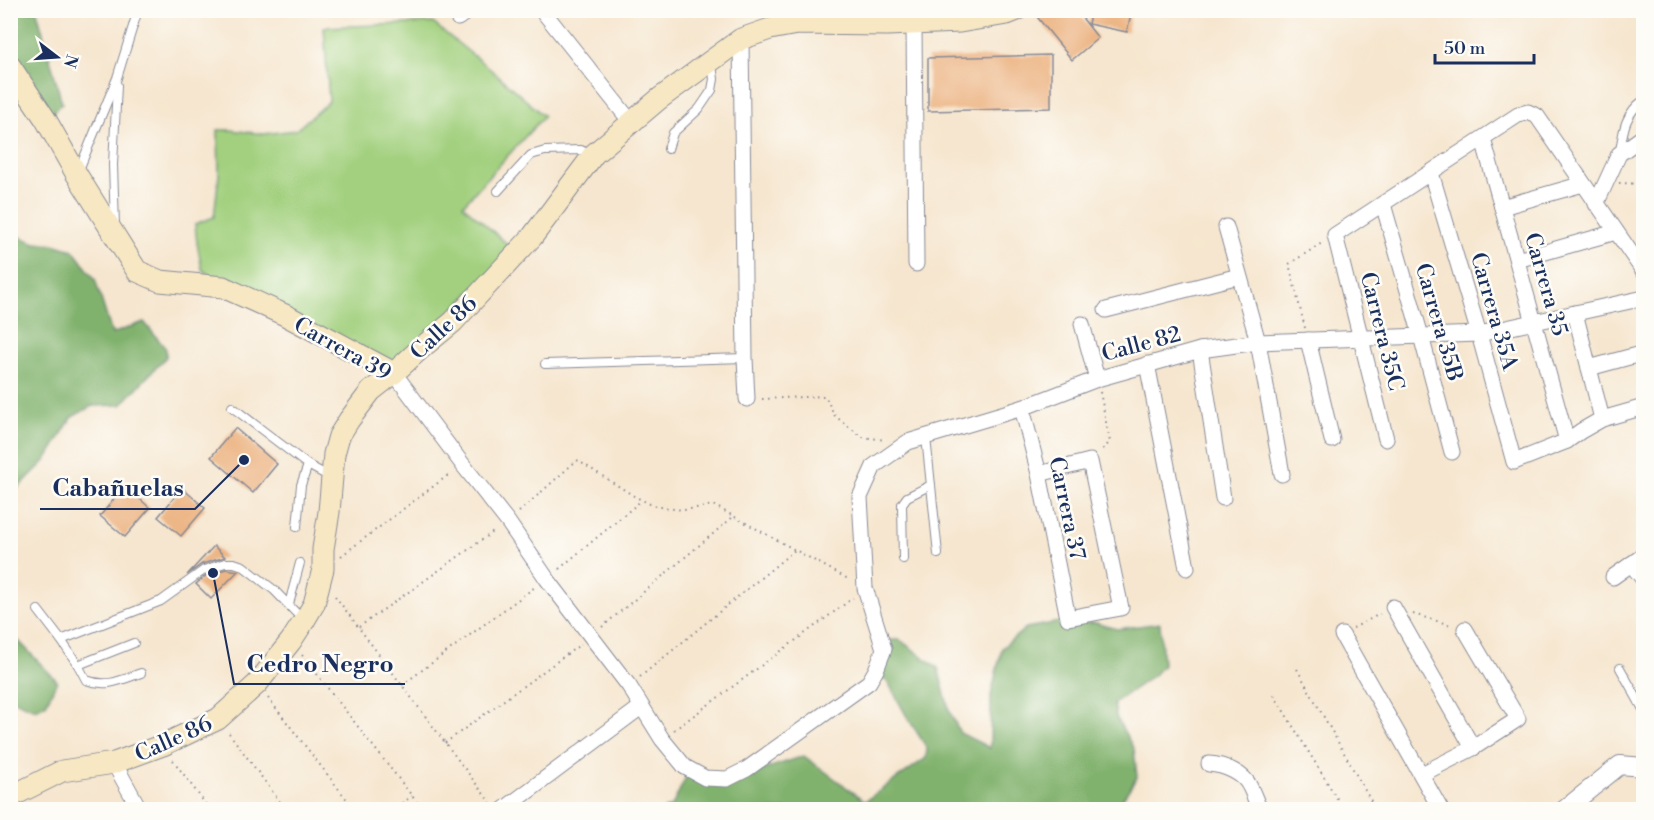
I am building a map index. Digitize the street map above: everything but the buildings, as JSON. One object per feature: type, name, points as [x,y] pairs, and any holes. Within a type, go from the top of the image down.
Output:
[{"type":"main road","name":"Calle 86","points":[[10,797],[62,771],[114,763],[163,745],[218,719],[257,684],[291,641],[314,604],[323,569],[323,549],[329,513],[334,454],[339,436],[349,420],[371,391],[453,322],[532,237],[593,156],[680,83],[741,39],[770,29],[797,24],[960,22],[1007,14],[1017,10]]},
{"type":"main road","name":"Carrera 39","points":[[10,66],[46,120],[77,175],[137,271],[160,281],[223,287],[285,315],[394,373]]},
{"type":"street","points":[[542,10],[631,122]]},
{"type":"street","points":[[914,24],[916,264]]},
{"type":"street","points":[[741,39],[747,399]]},
{"type":"street","points":[[1335,235],[1518,115],[1528,112],[1537,116],[1644,273]]},
{"type":"street","points":[[1596,204],[1619,154],[1644,136]]},
{"type":"street","name":"Carrera 35","points":[[1483,139],[1567,441]]},
{"type":"street","name":"Carrera 35A","points":[[1431,173],[1514,462],[1567,441]]},
{"type":"street","points":[[1502,207],[1583,184]]},
{"type":"street","name":"Carrera 35B","points":[[1383,204],[1452,452]]},
{"type":"street","points":[[1226,227],[1258,342],[1282,474]]},
{"type":"street","points":[[1516,260],[1616,232]]},
{"type":"street","name":"Carrera 35C","points":[[1335,235],[1386,439]]},
{"type":"street","points":[[1106,310],[1239,276]]},
{"type":"street","name":"Calle 82","points":[[876,670],[884,649],[865,588],[860,497],[874,466],[908,442],[1022,408],[1097,379],[1200,350],[1258,342],[1479,334],[1643,300]]},
{"type":"street","points":[[1575,313],[1602,419]]},
{"type":"street","points":[[1082,324],[1097,379]]},
{"type":"street","points":[[1308,340],[1332,440]]},
{"type":"street","points":[[1200,350],[1224,498]]},
{"type":"street","points":[[1589,368],[1644,353]]},
{"type":"street","points":[[1147,364],[1188,568]]},
{"type":"street","name":"Carrera 39","points":[[394,373],[508,522],[547,579],[629,686],[662,739],[685,767],[705,778],[727,779],[747,769],[869,682],[876,670]]},
{"type":"street","points":[[1567,441],[1581,430],[1602,419],[1644,407]]},
{"type":"street","name":"Carrera 37","points":[[1022,408],[1039,474],[1068,618],[1121,608],[1090,461],[1039,474]]},
{"type":"street","points":[[1613,577],[1637,559],[1644,580]]},
{"type":"street","points":[[1393,607],[1473,748]]},
{"type":"street","points":[[1422,774],[1473,748],[1518,719],[1465,629]]},
{"type":"street","points":[[1342,634],[1441,810]]},
{"type":"street","points":[[503,810],[641,706]]},
{"type":"street","points":[[114,763],[140,810]]},
{"type":"street","points":[[1209,764],[1220,765],[1243,776],[1260,810]]},
{"type":"street","points":[[1564,810],[1620,765],[1644,767]]},
{"type":"lane","points":[[77,175],[117,78],[138,10]]},
{"type":"lane","points":[[668,149],[673,133],[699,109],[712,90],[714,79],[711,60]]},
{"type":"lane","points":[[116,237],[113,165],[117,78]]},
{"type":"lane","points":[[1619,154],[1625,122],[1644,100]]},
{"type":"lane","points":[[498,191],[531,154],[545,151],[581,150],[593,156]]},
{"type":"lane","points":[[545,364],[745,358]]},
{"type":"lane","points":[[232,407],[308,465],[331,478]]},
{"type":"lane","points":[[926,437],[938,554]]},
{"type":"lane","points":[[297,527],[302,485],[308,465]]},
{"type":"lane","points":[[903,559],[902,504],[908,497],[931,485]]},
{"type":"lane","points":[[61,640],[161,601],[204,570],[225,563],[243,566],[289,604],[304,621]]},
{"type":"lane","points":[[289,604],[300,563]]},
{"type":"lane","points":[[38,610],[61,640],[86,680],[98,684],[111,683],[141,673]]},
{"type":"lane","points":[[78,665],[134,643]]},
{"type":"lane","points":[[1620,668],[1644,711]]},
{"type":"path","points":[[1605,183],[1644,184]]},
{"type":"path","points":[[1308,340],[1289,264],[1335,235]]},
{"type":"path","points":[[1097,379],[1110,442]]},
{"type":"path","points":[[747,399],[825,396],[835,416],[862,437],[908,442]]},
{"type":"path","points":[[358,627],[508,522],[577,460],[634,496],[665,508],[684,510],[713,505],[865,588],[662,739]]},
{"type":"path","points":[[323,569],[463,465]]},
{"type":"path","points":[[402,685],[547,579],[642,500]]},
{"type":"path","points":[[445,743],[590,636],[734,516]]},
{"type":"path","points":[[629,686],[796,549]]},
{"type":"path","points":[[333,593],[495,810]]},
{"type":"path","points":[[1342,634],[1393,607],[1465,629]]},
{"type":"path","points":[[291,641],[423,810]]},
{"type":"path","points":[[1297,669],[1376,810]]},
{"type":"path","points":[[257,684],[355,810]]},
{"type":"path","points":[[1274,695],[1344,810]]},
{"type":"path","points":[[218,719],[286,810]]},
{"type":"path","points":[[163,745],[210,810]]},
{"type":"path","points":[[392,810],[412,796]]},
{"type":"green space","points":[[10,11],[37,11],[62,103],[46,120],[11,60]]},
{"type":"green space","points":[[433,23],[544,116],[463,205],[514,250],[392,369],[223,287],[202,269],[195,224],[214,217],[219,174],[218,130],[264,134],[296,130],[329,101],[324,27]]},
{"type":"green space","points":[[11,233],[35,243],[53,244],[73,250],[95,279],[112,334],[144,322],[166,349],[166,357],[121,405],[92,406],[72,417],[46,460],[11,495]]},
{"type":"green space","points":[[1060,622],[1096,623],[1117,629],[1160,623],[1163,665],[1154,675],[1114,703],[1116,717],[1134,749],[1137,777],[1116,809],[663,810],[672,806],[687,775],[716,785],[804,756],[865,801],[926,758],[927,748],[889,684],[876,670],[891,640],[900,640],[938,668],[949,710],[960,733],[990,748],[991,695],[1002,648],[1026,628]]},
{"type":"green space","points":[[11,633],[57,681],[46,704],[35,709],[11,699]]},
{"type":"place","name":"Cabañuelas","points":[[244,460]]},
{"type":"place","name":"Cedro Negro","points":[[213,573]]}]
